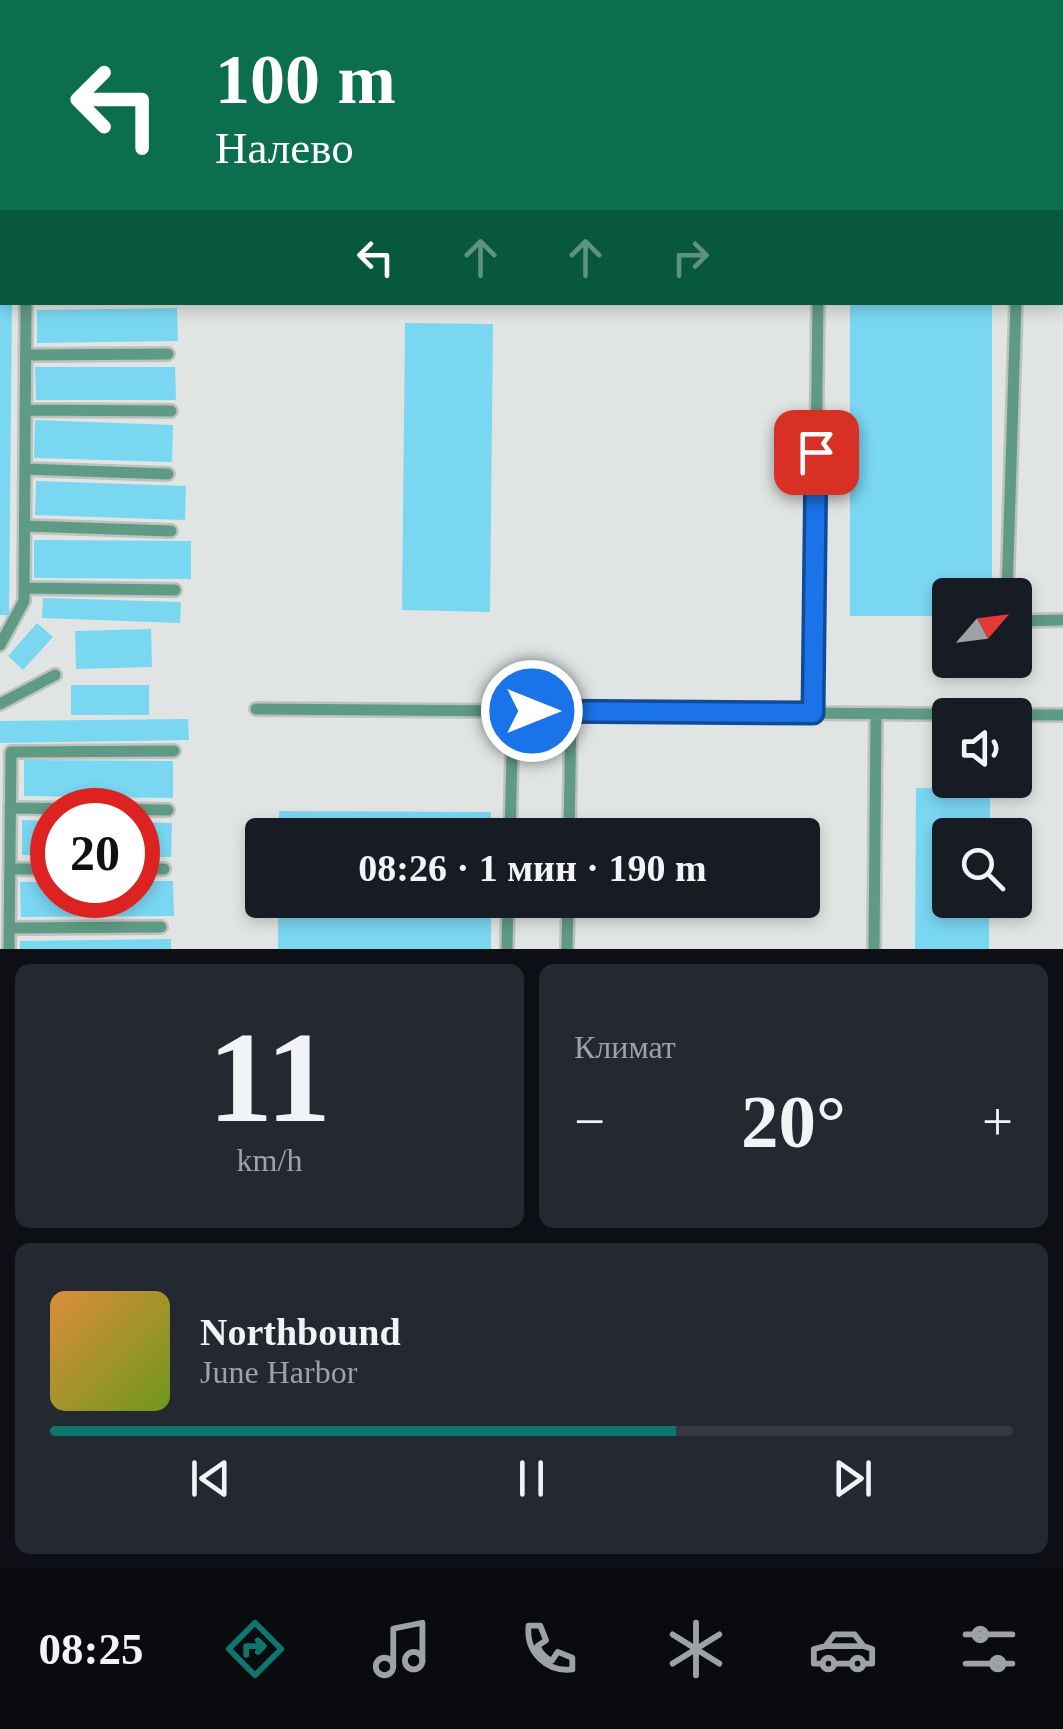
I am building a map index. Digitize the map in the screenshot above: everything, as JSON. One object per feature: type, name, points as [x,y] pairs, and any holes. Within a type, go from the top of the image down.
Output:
[{"type":"lane","points":[[0,644],[24,601],[26,305]]},
{"type":"lane","points":[[813,713],[818,305]]},
{"type":"lane","points":[[1008,578],[1016,305]]},
{"type":"lane","points":[[26,355],[168,354]]},
{"type":"lane","points":[[25,410],[171,412]]},
{"type":"lane","points":[[25,469],[168,474]]},
{"type":"lane","points":[[24,526],[170,531]]},
{"type":"lane","points":[[24,588],[175,590]]},
{"type":"lane","points":[[1032,621],[1063,620]]},
{"type":"lane","points":[[0,704],[56,675]]},
{"type":"lane","points":[[256,709],[1063,715]]},
{"type":"lane","points":[[510,818],[512,754],[571,711]]},
{"type":"lane","points":[[569,818],[571,711]]},
{"type":"lane","points":[[874,949],[876,714]]},
{"type":"lane","points":[[9,949],[11,752],[174,751]]},
{"type":"lane","points":[[10,808],[168,810]]},
{"type":"lane","points":[[10,869],[30,869]]},
{"type":"lane","points":[[160,870],[164,870]]},
{"type":"lane","points":[[506,949],[507,918]]},
{"type":"lane","points":[[567,949],[568,918]]},
{"type":"lane","points":[[9,928],[161,927]]},
{"type":"building","points":[[0,305],[12,305],[9,615],[0,615]]},
{"type":"building","points":[[850,305],[992,305],[992,578],[932,578],[932,616],[850,616]]},
{"type":"building","points":[[177,308],[178,341],[37,343],[37,310]]},
{"type":"building","points":[[405,323],[493,324],[490,612],[402,610]]},
{"type":"building","points":[[35,367],[175,367],[176,400],[36,400]]},
{"type":"building","points":[[35,420],[173,425],[172,462],[34,458]]},
{"type":"building","points":[[36,481],[186,486],[185,520],[35,515]]},
{"type":"building","points":[[34,540],[191,541],[191,579],[34,578]]},
{"type":"building","points":[[43,598],[181,602],[180,623],[42,618]]},
{"type":"building","points":[[37,623],[53,637],[23,670],[8,656]]},
{"type":"building","points":[[151,629],[152,667],[76,669],[75,631]]},
{"type":"building","points":[[71,685],[149,685],[149,715],[71,715]]},
{"type":"building","points":[[188,719],[189,740],[0,743],[0,721]]},
{"type":"building","points":[[24,760],[173,761],[173,798],[160,798],[160,788],[30,788],[30,796],[24,796]]},
{"type":"building","points":[[916,788],[932,788],[932,798],[990,798],[990,818],[932,818],[932,918],[989,918],[989,949],[915,949]]},
{"type":"building","points":[[279,811],[491,812],[491,818],[279,818]]},
{"type":"building","points":[[22,820],[30,820],[30,855],[22,855]]},
{"type":"building","points":[[160,823],[172,823],[171,857],[160,857]]},
{"type":"building","points":[[160,881],[173,881],[174,916],[160,916]]},
{"type":"building","points":[[20,882],[30,882],[30,917],[21,917]]},
{"type":"building","points":[[278,918],[491,918],[491,949],[278,949]]},
{"type":"building","points":[[171,939],[171,949],[20,949],[20,941]]},
{"type":"route","points":[[532,711],[813,713],[816,452]]}]
